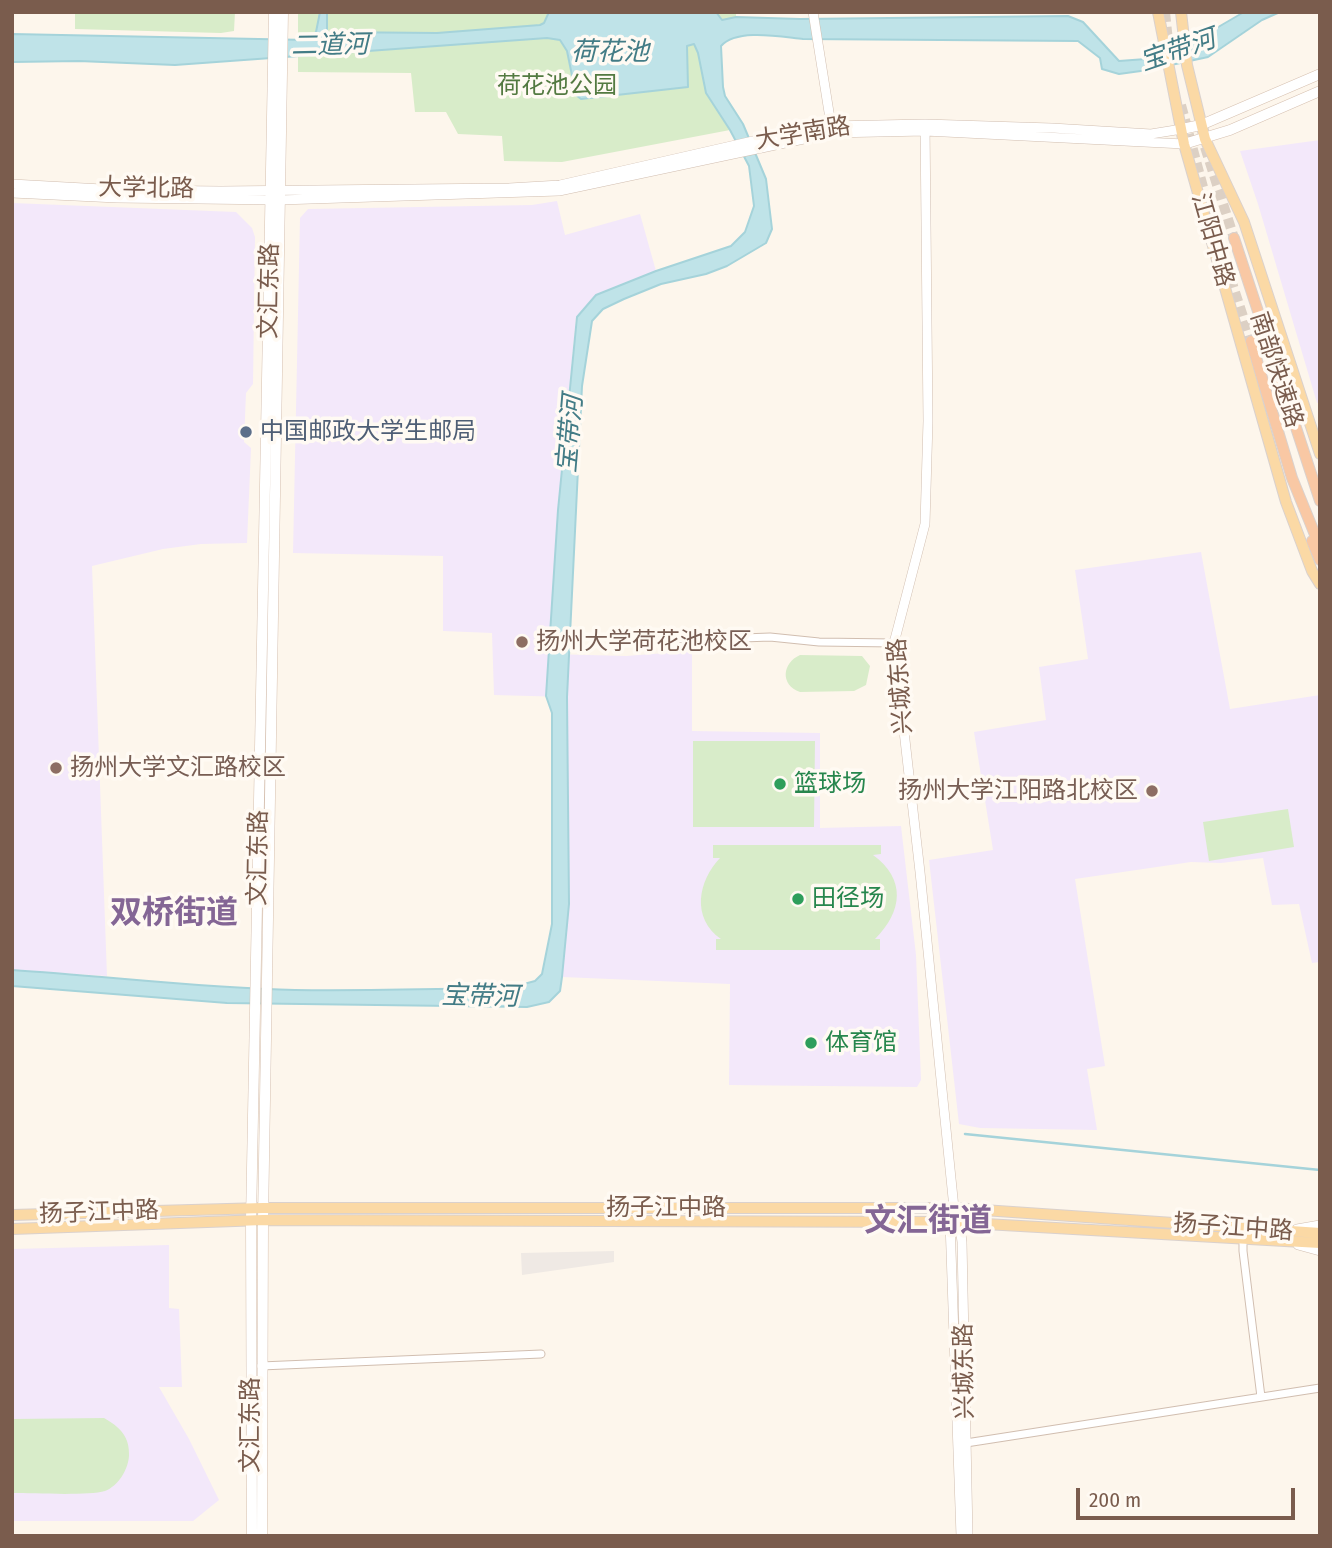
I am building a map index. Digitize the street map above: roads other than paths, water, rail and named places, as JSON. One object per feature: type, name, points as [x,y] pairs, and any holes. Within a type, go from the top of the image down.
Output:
[{"type":"highway","name":"南部快速路","points":[[1234,238],[1320,501]]},
{"type":"highway","name":"南部快速路","points":[[1251,341],[1292,478],[1320,547]]},
{"type":"highway","points":[[1270,351],[1284,379],[1320,484]]},
{"type":"highway","points":[[1292,478],[1300,513],[1320,560]]},
{"type":"main road","name":"文汇东路","points":[[252,1536],[278,67],[278,34],[274,12]]},
{"type":"main road","name":"文汇东路","points":[[278,34],[284,12]]},
{"type":"main road","name":"江阳中路","points":[[1158,12],[1184,144],[1286,502],[1312,571],[1320,584]]},
{"type":"main road","name":"江阳中路","points":[[1181,13],[1187,65],[1205,139],[1244,222],[1320,454]]},
{"type":"main road","name":"大学南路","points":[[1182,129],[1201,125],[1320,74]]},
{"type":"main road","name":"大学南路","points":[[1184,144],[1205,139],[1320,91]]},
{"type":"main road","name":"扬子江中路","points":[[12,1215],[954,1208],[1279,1236],[1320,1243]]},
{"type":"main road","name":"文汇东路","points":[[257,1214],[262,1536]]},
{"type":"main road","name":"扬子江中路","points":[[12,1229],[257,1214],[956,1222],[1243,1233]]},
{"type":"main road","name":"扬子江中路","points":[[1279,1236],[1320,1233]]},
{"type":"street","points":[[813,13],[832,130]]},
{"type":"street","name":"大学南路","points":[[925,128],[1184,144]]},
{"type":"street","name":"兴城东路","points":[[925,128],[928,421],[925,524],[894,643],[956,1222],[968,1536]]},
{"type":"street","name":"大学南路","points":[[275,195],[559,191],[755,144],[832,130],[1052,128],[1151,134],[1182,129]]},
{"type":"street","name":"大学北路","points":[[12,184],[275,195]]},
{"type":"street","name":"大学北路","points":[[12,193],[117,198],[275,195]]},
{"type":"street","points":[[647,642],[709,637],[770,637],[819,642],[894,643]]},
{"type":"street","name":"兴城东路","points":[[956,1222],[961,1536]]},
{"type":"street","points":[[1279,1236],[1320,1225]]},
{"type":"street","points":[[1243,1233],[1261,1396]]},
{"type":"street","points":[[1279,1236],[1320,1251]]},
{"type":"street","points":[[261,1366],[541,1354]]},
{"type":"street","points":[[966,1443],[1320,1388]]},
{"type":"water","points":[[320,12],[327,12],[327,32],[437,33],[540,25],[544,23],[549,12],[716,12],[722,20],[736,17],[800,19],[1068,16],[1083,22],[1119,61],[1146,59],[1196,40],[1244,12],[1280,12],[1262,20],[1208,57],[1119,74],[1102,69],[1100,58],[1078,41],[803,39],[748,35],[728,40],[721,46],[725,96],[743,124],[766,179],[772,229],[766,243],[727,266],[706,274],[661,284],[624,299],[603,309],[592,321],[582,386],[567,697],[569,904],[560,991],[549,1002],[527,1007],[227,1003],[12,986],[12,970],[224,987],[322,990],[509,988],[535,981],[542,974],[552,924],[552,713],[546,696],[558,510],[577,317],[596,295],[731,246],[745,232],[754,206],[749,166],[706,93],[694,44],[687,46],[688,87],[581,99],[576,95],[567,51],[560,40],[547,38],[175,65],[79,61],[12,62],[12,34],[308,40],[316,32]]},
{"type":"waterway","points":[[965,1134],[1320,1170]]},
{"type":"tunnel","points":[[1165,12],[1168,41]]},
{"type":"tunnel","points":[[1181,105],[1214,228],[1251,341]]},
{"type":"tunnel","points":[[1205,147],[1234,238]]},
{"type":"place","name":"中国邮政大学生邮局","points":[[246,432]]},
{"type":"place","name":"扬州大学荷花池校区","points":[[522,642]]},
{"type":"place","name":"扬州大学文汇路校区","points":[[56,768]]},
{"type":"place","name":"篮球场","points":[[780,784]]},
{"type":"place","name":"扬州大学江阳路北校区","points":[[1152,791]]},
{"type":"place","name":"田径场","points":[[798,899]]},
{"type":"place","name":"体育馆","points":[[811,1043]]},
{"type":"district","name":"双桥街道","points":[[174,914]]},
{"type":"district","name":"文汇街道","points":[[928,1222]]},
{"type":"water label","name":"二道河","points":[[330,46]]},
{"type":"water label","name":"宝带河","points":[[1178,51]]},
{"type":"water label","name":"荷花池","points":[[610,53]]},
{"type":"water label","name":"宝带河","points":[[571,434]]},
{"type":"water label","name":"宝带河","points":[[480,997]]},
{"type":"park label","name":"荷花池公园","points":[[557,86]]}]
